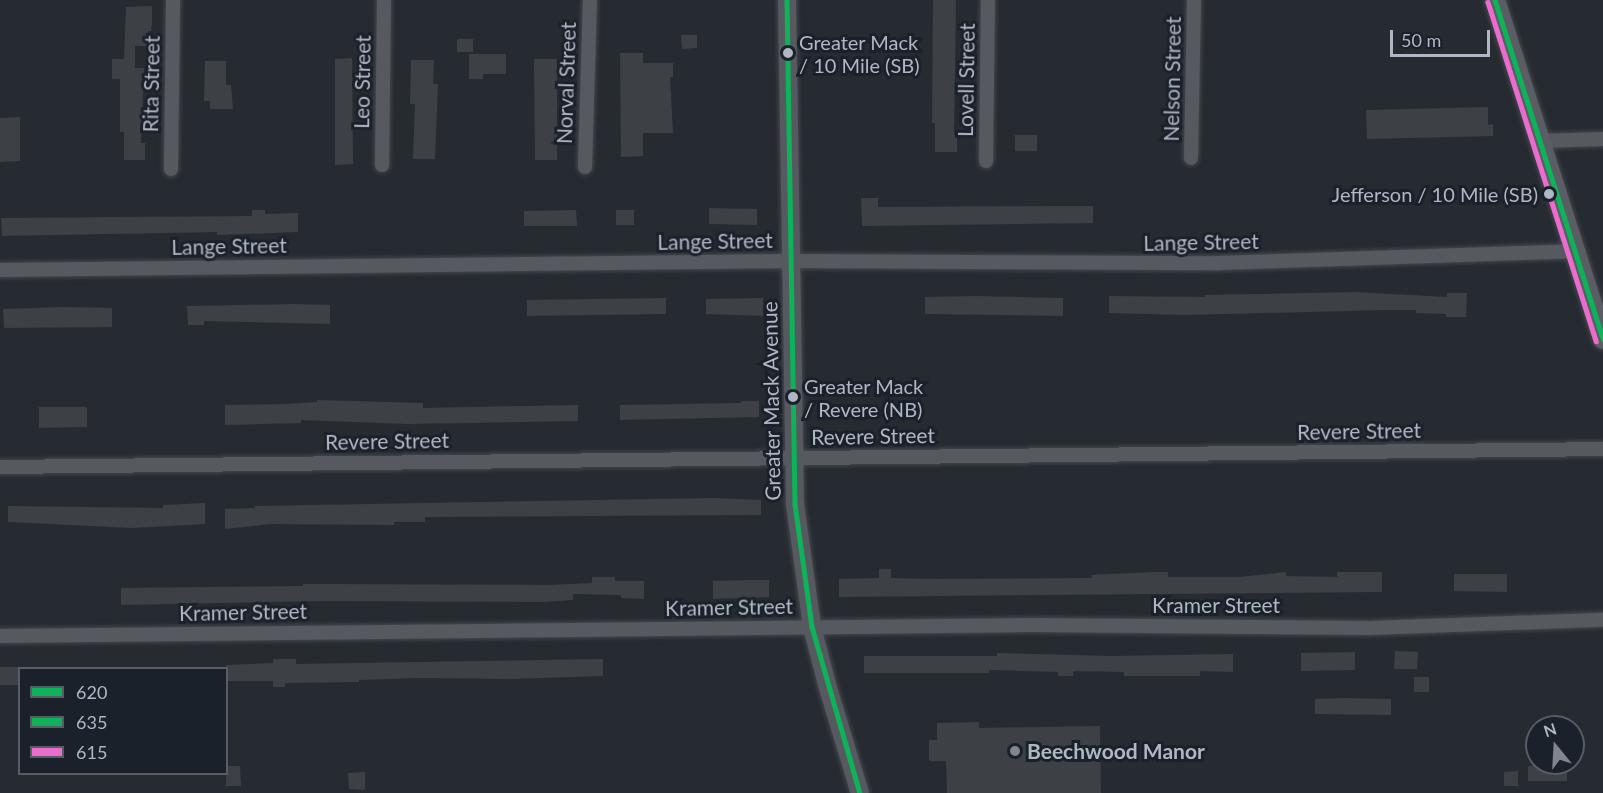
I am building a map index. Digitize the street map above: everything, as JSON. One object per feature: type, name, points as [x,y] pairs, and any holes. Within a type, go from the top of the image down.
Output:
[{"type":"main road","points":[[1495,0],[1602,334]]},
{"type":"street","name":"Rita Street","points":[[171,169],[173,0]]},
{"type":"street","name":"Leo Street","points":[[382,165],[384,0]]},
{"type":"street","name":"Norval Street","points":[[585,167],[590,0]]},
{"type":"street","name":"Greater Mack Avenue","points":[[787,0],[793,458],[798,540],[812,627],[860,793]]},
{"type":"street","name":"Lovell Street","points":[[986,161],[988,0]]},
{"type":"street","name":"Nelson Street","points":[[1191,158],[1194,0]]},
{"type":"street","points":[[1540,141],[1603,139]]},
{"type":"street","name":"Lange Street","points":[[0,270],[791,261],[1219,263],[1575,251]]},
{"type":"street","name":"Revere Street","points":[[0,467],[1603,448]]},
{"type":"street","name":"Kramer Street","points":[[0,636],[1032,625],[1369,628],[1603,620]]},
{"type":"building","points":[[933,0],[956,0],[954,135],[957,135],[957,152],[935,152],[935,123],[932,123]]},
{"type":"building","points":[[152,6],[148,46],[135,46],[135,68],[144,68],[141,143],[145,143],[145,160],[124,160],[124,132],[120,132],[120,79],[112,79],[112,59],[124,59],[126,7]]},
{"type":"building","points":[[681,35],[697,35],[697,48],[682,49]]},
{"type":"building","points":[[457,39],[473,39],[473,52],[457,52]]},
{"type":"building","points":[[620,53],[643,53],[643,63],[673,63],[673,77],[670,77],[673,133],[643,133],[643,156],[621,157]]},
{"type":"building","points":[[469,54],[506,54],[506,74],[483,74],[483,79],[469,79]]},
{"type":"building","points":[[352,58],[353,164],[335,165],[335,59]]},
{"type":"building","points":[[534,59],[557,59],[557,160],[535,160]]},
{"type":"building","points":[[411,60],[434,60],[433,84],[438,84],[435,159],[413,159],[415,104],[410,104]]},
{"type":"building","points":[[205,61],[226,61],[226,85],[231,85],[233,109],[210,109],[210,101],[204,101]]},
{"type":"building","points":[[1488,107],[1488,125],[1493,124],[1493,136],[1367,139],[1366,110]]},
{"type":"building","points":[[20,117],[20,161],[0,162],[0,118]]},
{"type":"building","points":[[1015,135],[1037,135],[1037,151],[1015,151]]},
{"type":"building","points":[[861,198],[878,198],[878,207],[1093,206],[1093,223],[862,226]]},
{"type":"building","points":[[709,208],[757,209],[757,225],[709,224]]},
{"type":"building","points":[[252,210],[265,210],[265,214],[298,213],[298,232],[217,235],[217,232],[2,236],[1,218],[252,216]]},
{"type":"building","points":[[576,210],[577,226],[524,226],[524,211]]},
{"type":"building","points":[[616,210],[634,210],[634,225],[616,225]]},
{"type":"building","points":[[1355,292],[1447,297],[1447,293],[1467,293],[1466,317],[1416,313],[1416,310],[1186,315],[1109,313],[1109,296],[1205,297],[1205,295]]},
{"type":"building","points":[[925,297],[1063,298],[1063,316],[925,314]]},
{"type":"building","points":[[666,298],[666,314],[527,316],[527,300]]},
{"type":"building","points":[[763,298],[763,316],[706,314],[706,299]]},
{"type":"building","points":[[330,305],[330,324],[204,321],[204,325],[188,325],[187,306]]},
{"type":"building","points":[[112,308],[112,327],[4,328],[3,309]]},
{"type":"building","points":[[317,400],[423,403],[423,408],[578,405],[578,421],[408,424],[301,420],[301,423],[225,425],[225,405],[285,404],[317,402]]},
{"type":"building","points":[[741,401],[759,401],[759,417],[620,420],[620,405],[741,403]]},
{"type":"building","points":[[39,407],[87,407],[87,427],[39,428]]},
{"type":"building","points":[[714,498],[761,500],[761,515],[425,517],[425,522],[394,522],[394,525],[271,524],[225,529],[225,509],[255,508],[255,506]]},
{"type":"building","points":[[205,503],[205,524],[133,528],[8,522],[8,506],[163,508],[163,505]]},
{"type":"building","points":[[879,569],[891,569],[891,578],[934,579],[1092,578],[1091,575],[1152,572],[1168,572],[1168,577],[1239,577],[1286,572],[1286,576],[1337,577],[1337,572],[1382,572],[1382,592],[839,597],[839,579],[879,578]]},
{"type":"building","points":[[1454,574],[1507,574],[1507,592],[1454,591]]},
{"type":"building","points":[[592,577],[615,577],[615,581],[644,581],[644,599],[621,598],[621,595],[573,594],[573,600],[542,602],[323,601],[121,605],[121,588],[303,586],[303,584],[550,585],[592,583]]},
{"type":"building","points":[[769,580],[769,597],[713,599],[713,581]]},
{"type":"building","points":[[1395,651],[1418,652],[1417,669],[1394,669]]},
{"type":"building","points":[[1355,652],[1355,670],[1301,671],[1301,653]]},
{"type":"building","points":[[997,653],[1111,656],[1233,654],[1233,672],[1200,671],[1200,676],[1124,676],[1124,672],[1073,671],[1073,676],[1058,676],[1058,672],[989,670],[989,673],[864,673],[864,656],[997,656]]},
{"type":"building","points":[[273,659],[296,659],[296,664],[603,659],[603,676],[359,680],[359,682],[285,683],[285,687],[273,687],[273,681],[228,681],[226,665],[273,663]]},
{"type":"building","points":[[0,667],[18,667],[18,685],[0,685]]},
{"type":"building","points":[[1414,677],[1429,677],[1429,692],[1414,692]]},
{"type":"building","points":[[1315,699],[1391,699],[1391,715],[1315,714]]},
{"type":"building","name":"Beechwood Manor","points":[[979,722],[979,728],[1100,726],[1101,793],[947,793],[946,761],[929,761],[929,740],[937,740],[937,723]]},
{"type":"building","points":[[228,766],[240,766],[241,786],[226,786]]},
{"type":"building","points":[[1518,771],[1518,786],[1504,786],[1504,772]]},
{"type":"building","points":[[365,772],[365,790],[349,789],[348,773]]},
{"type":"building","points":[[1528,775],[1567,775],[1567,781],[1528,781]]},
{"type":"transit line","name":"620","points":[[787,0],[795,504],[812,627],[860,793]]},
{"type":"transit line","name":"635","points":[[1495,0],[1603,339]]},
{"type":"transit line","name":"615","points":[[1488,2],[1596,341]]},
{"type":"place","name":"Greater Mack / 10 Mile (SB)","points":[[788,53]]},
{"type":"place","name":"Jefferson / 10 Mile (SB)","points":[[1549,194]]},
{"type":"place","name":"Greater Mack / Revere (NB)","points":[[793,397]]},
{"type":"place","name":"Beechwood Manor","points":[[1015,751]]}]
